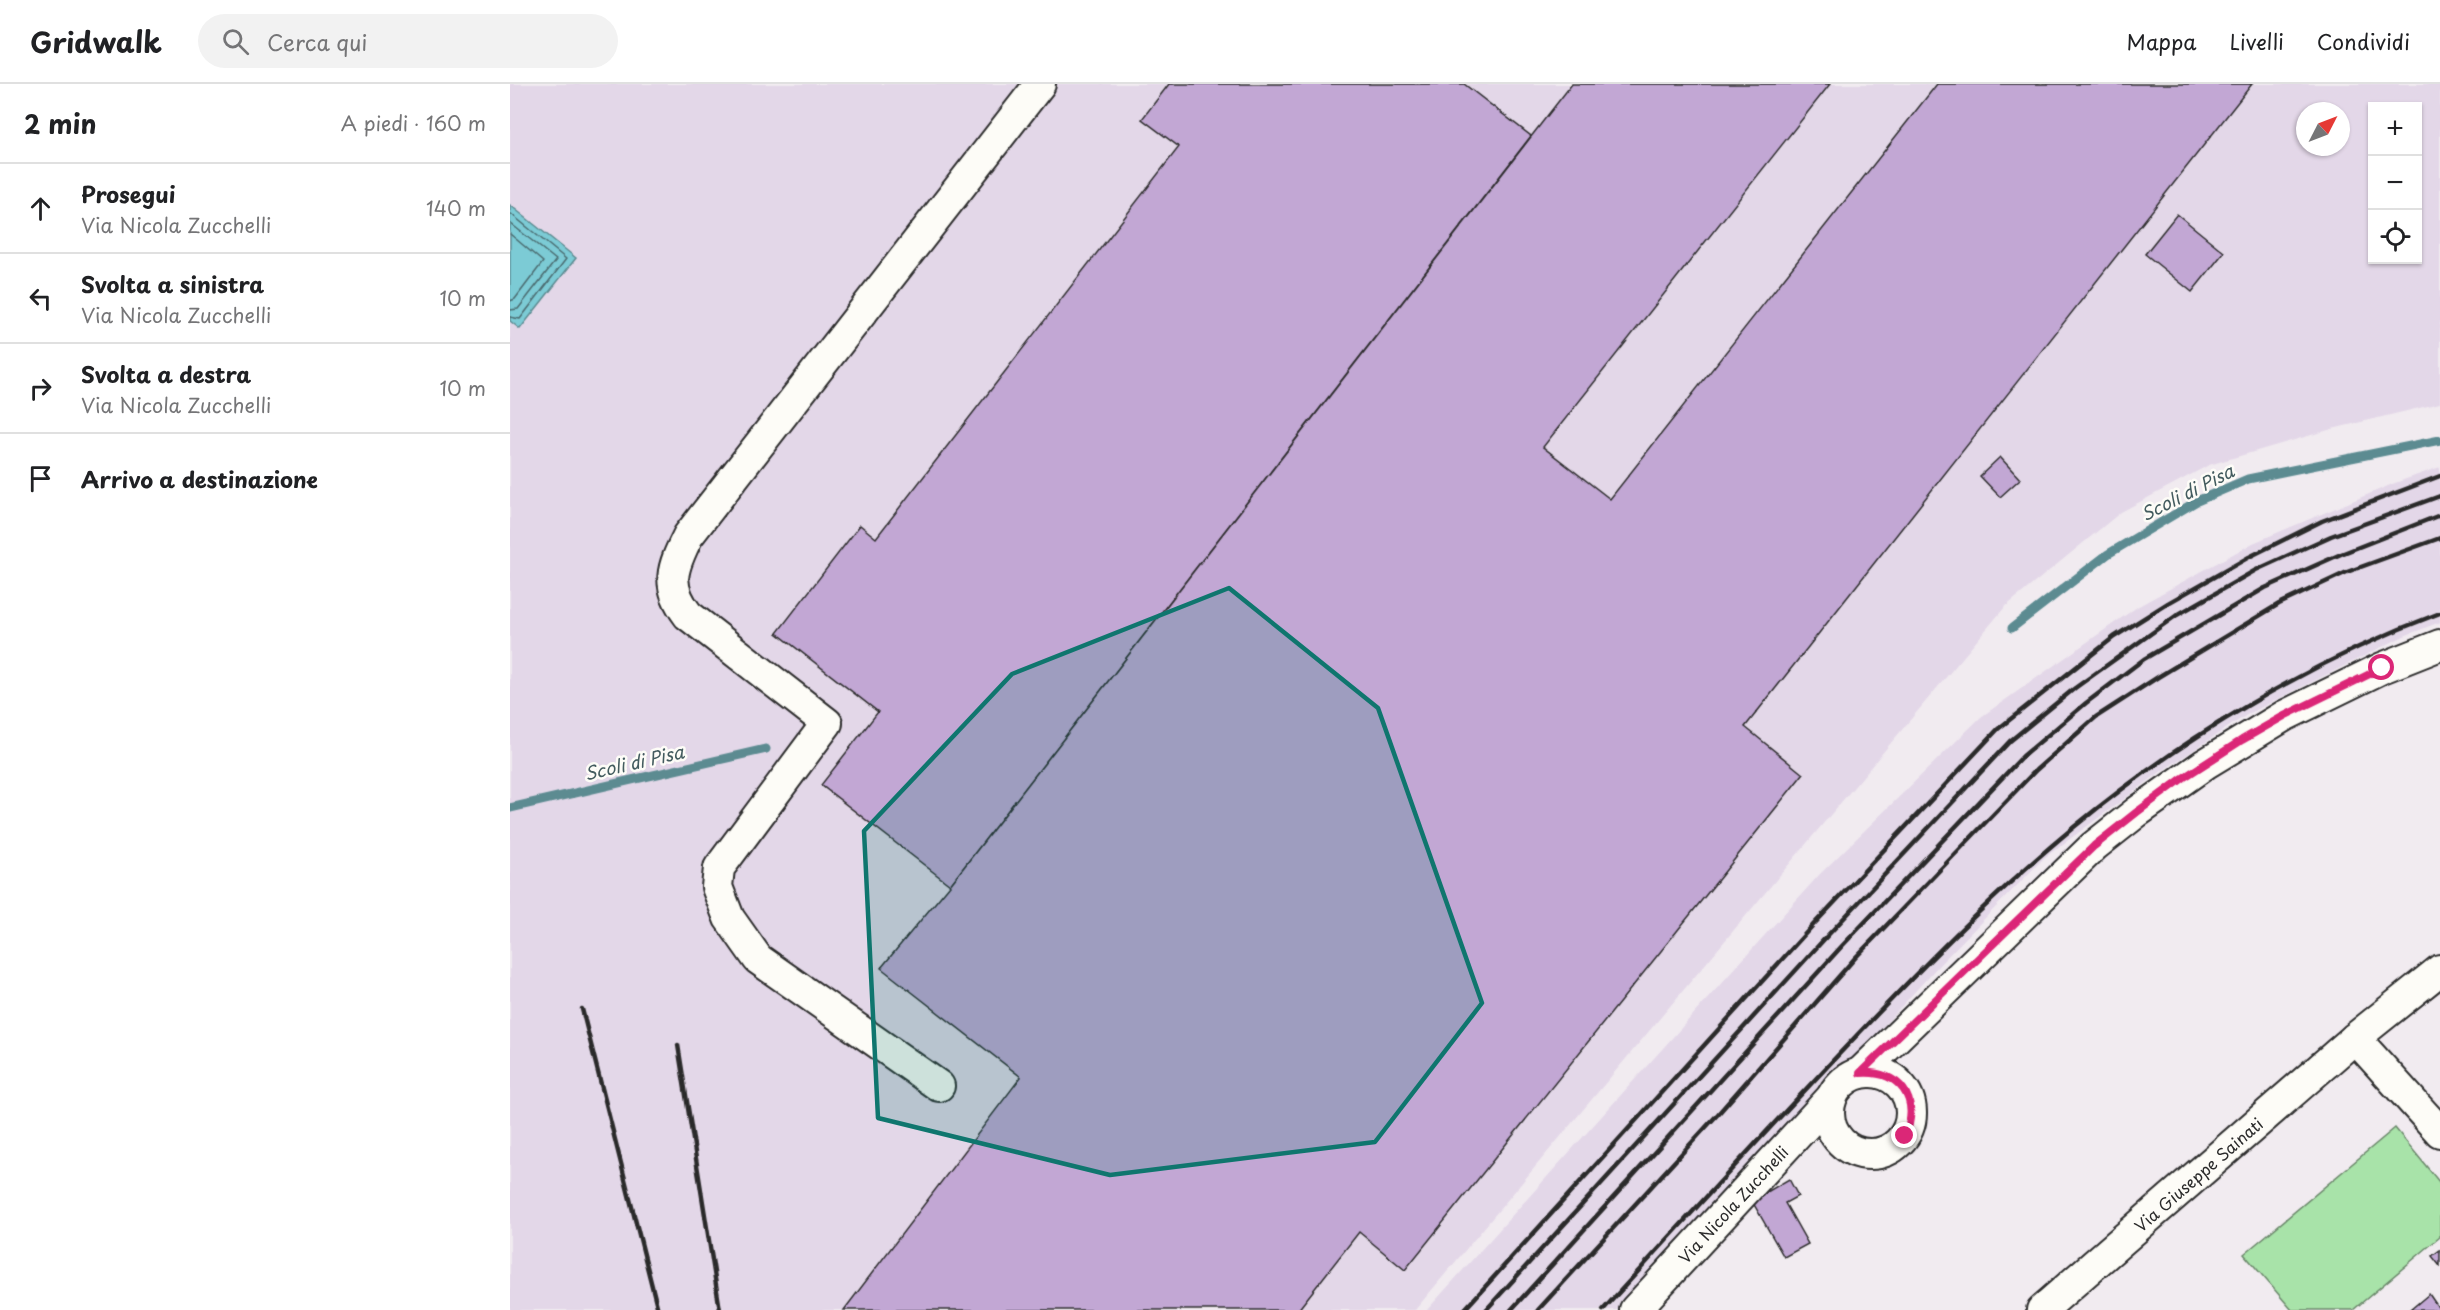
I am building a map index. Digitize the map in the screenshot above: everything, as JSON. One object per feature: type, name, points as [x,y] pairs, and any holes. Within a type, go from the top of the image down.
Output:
[{"type":"street","points":[[939,1086],[758,959],[729,918],[717,886],[719,868],[827,723],[688,615],[677,598],[672,577],[678,555],[688,536],[1040,84]]},
{"type":"street","name":"Via Nicola Zucchelli","points":[[1635,1310],[1831,1098],[1838,1087],[1848,1078],[1860,1073],[2094,846],[2164,792],[2242,740],[2284,716],[2382,668],[2440,645]]},
{"type":"street","name":"Via Giuseppe Sainati","points":[[2042,1310],[2355,1038],[2440,970]]},
{"type":"street","points":[[2355,1038],[2440,1132]]},
{"type":"street","points":[[1831,1098],[1828,1111],[1830,1124],[1835,1136],[1845,1146],[1869,1155],[1882,1153],[1895,1146],[1905,1136],[1910,1123],[1911,1109],[1907,1095],[1899,1083],[1887,1075],[1873,1072],[1860,1073]]},
{"type":"highlighted area","points":[[1229,588],[1378,708],[1482,1003],[1375,1142],[1110,1175],[878,1118],[864,831],[1012,674]]},
{"type":"shaded area","points":[[510,84],[2440,84],[2440,403],[2332,429],[2209,465],[2121,512],[2005,607],[1415,1310],[510,1310]]},
{"type":"shaded area","points":[[2440,467],[2440,622],[2404,636],[2248,714],[2162,771],[2044,858],[1939,965],[1772,1149],[1618,1310],[1427,1310],[1819,875],[1981,717],[2137,607],[2253,543],[2395,483]]},
{"type":"green space","points":[[2395,1128],[2440,1183],[2440,1237],[2353,1310],[2292,1310],[2244,1254]]},
{"type":"water","points":[[510,205],[576,258],[520,329],[510,321]]},
{"type":"building","points":[[1169,84],[1464,84],[1531,136],[950,885],[821,785],[878,712],[777,633],[860,525],[876,538],[1179,147],[1142,119]]},
{"type":"building","points":[[1572,84],[1830,84],[1543,447],[1610,499],[1937,84],[2252,84],[1745,727],[1803,774],[1405,1270],[1359,1232],[1298,1310],[844,1310],[1021,1077],[881,968],[950,885]]},
{"type":"building","points":[[2177,214],[2224,252],[2192,292],[2145,254]]},
{"type":"building","points":[[2000,457],[2020,479],[2000,497],[1980,476]]},
{"type":"building","points":[[1789,1179],[1798,1196],[1785,1203],[1808,1244],[1784,1257],[1752,1201]]},
{"type":"building","points":[[2440,1250],[2440,1266],[2432,1256]]},
{"type":"building","points":[[2429,1294],[2440,1310],[2410,1310]]},
{"type":"waterway","name":"Scoli di Pisa","points":[[2012,628],[2108,554],[2197,501],[2248,479],[2440,440]]},
{"type":"waterway","name":"Scoli di Pisa","points":[[510,808],[766,749]]},
{"type":"railway","points":[[1464,1310],[1815,923],[1998,729],[2114,637],[2168,603],[2249,557],[2322,521],[2440,476]]},
{"type":"railway","points":[[1486,1310],[1828,935],[2010,741],[2075,688],[2177,615],[2256,570],[2331,536],[2440,496]]},
{"type":"railway","points":[[1511,1310],[1842,946],[2023,756],[2086,703],[2144,659],[2265,588],[2341,554],[2440,515]]},
{"type":"railway","points":[[1538,1310],[1718,1114],[1855,958],[2036,770],[2096,717],[2279,604],[2347,572],[2440,538]]},
{"type":"railway","points":[[1603,1310],[1849,1043],[2001,891],[2074,827],[2158,763],[2248,705],[2343,655],[2440,613]]},
{"type":"railway","points":[[582,1009],[658,1310]]},
{"type":"railway","points":[[678,1045],[720,1310]]},
{"type":"route","points":[[1905,1136],[1910,1123],[1911,1109],[1907,1095],[1899,1083],[1887,1075],[1873,1072],[1860,1073],[1957,977],[2094,846],[2183,778],[2284,716],[2382,668]]}]
